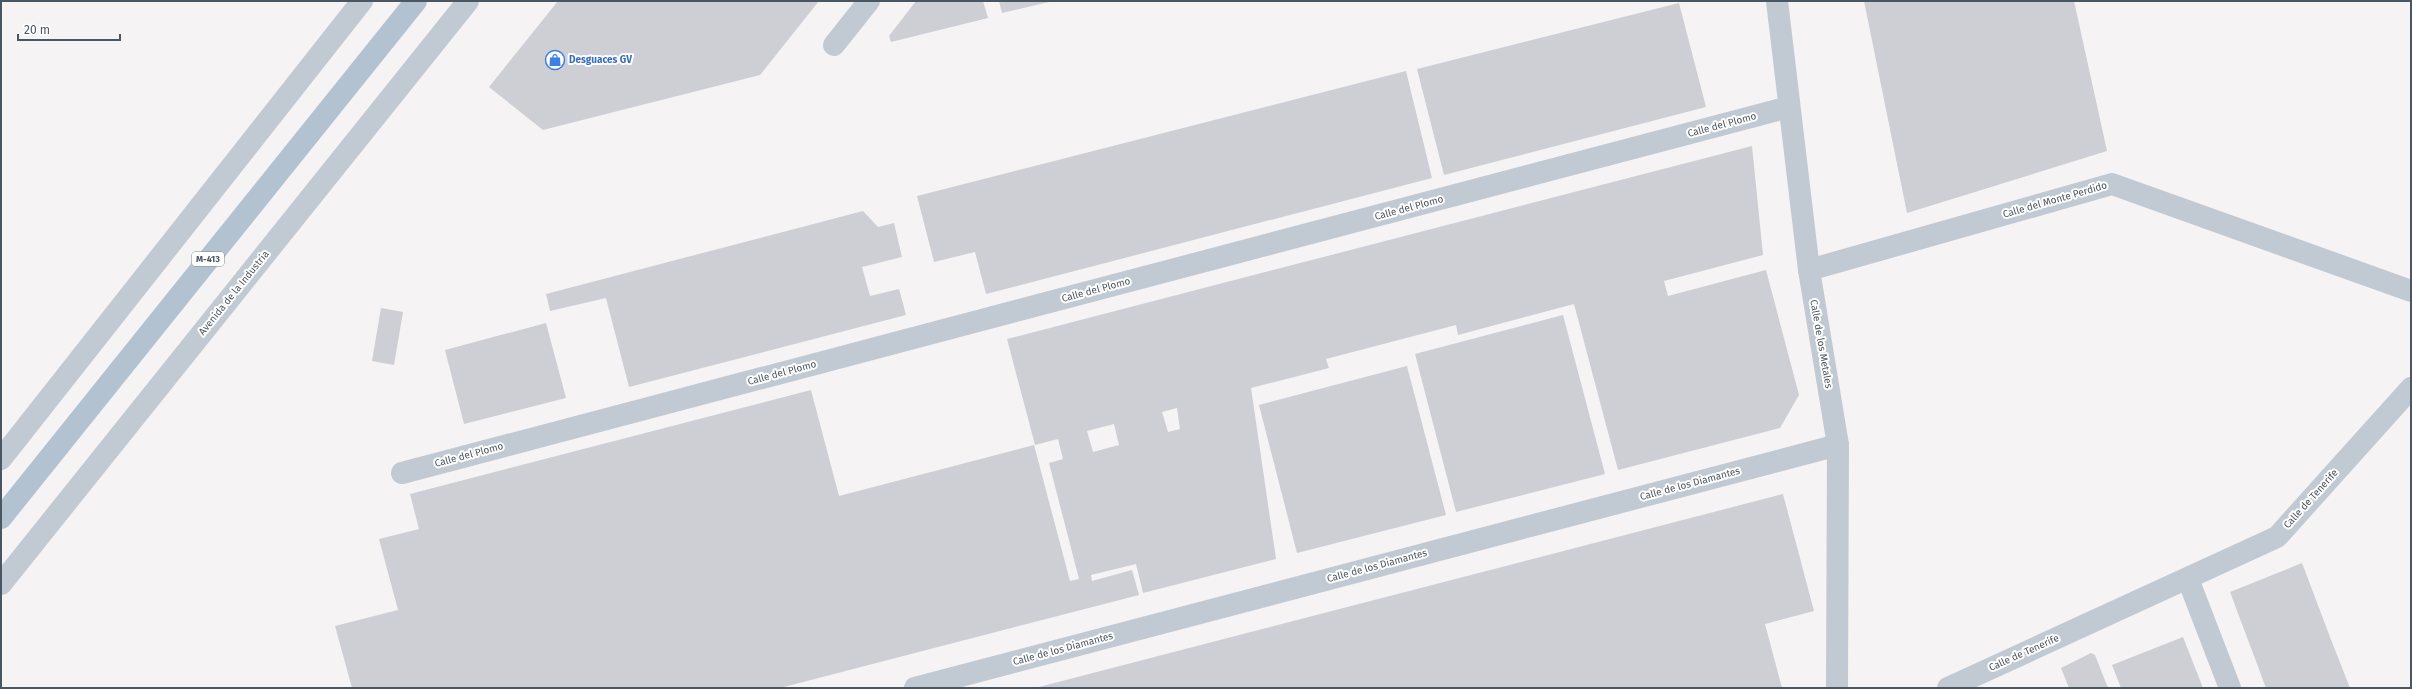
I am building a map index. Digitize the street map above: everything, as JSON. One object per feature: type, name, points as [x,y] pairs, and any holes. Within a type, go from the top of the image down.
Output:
[{"type":"main road","name":"M-413","points":[[1,518],[416,1]]},
{"type":"street","points":[[1,459],[362,1]]},
{"type":"street","name":"Avenida de la Industria","points":[[1,584],[468,1]]},
{"type":"street","points":[[834,45],[869,1]]},
{"type":"street","name":"Calle de los Metales","points":[[1777,1],[1809,270],[1838,445],[1837,688]]},
{"type":"street","name":"Calle del Plomo","points":[[402,473],[1790,107]]},
{"type":"street","name":"Calle del Monte Perdido","points":[[1809,270],[2112,184],[2411,291]]},
{"type":"street","name":"Calle de Tenerife","points":[[1948,688],[2278,538],[2411,388]]},
{"type":"street","name":"Calle de los Diamantes","points":[[915,688],[1838,445]]},
{"type":"street","points":[[2188,579],[2230,688]]},
{"type":"building","points":[[558,1],[819,1],[760,75],[543,130],[489,87]]},
{"type":"building","points":[[916,1],[983,1],[988,18],[891,42],[889,36]]},
{"type":"building","points":[[999,1],[1049,1],[1049,2],[1002,13]]},
{"type":"building","points":[[1864,1],[2074,1],[2107,151],[1907,213]]},
{"type":"building","points":[[1679,3],[1706,107],[1444,175],[1417,69]]},
{"type":"building","points":[[1406,71],[1432,178],[986,294],[975,252],[934,262],[917,196]]},
{"type":"building","points":[[1752,146],[1763,255],[1664,281],[1668,296],[1766,270],[1799,395],[1780,428],[1618,470],[1574,304],[1458,335],[1456,325],[1326,359],[1329,368],[1251,388],[1276,559],[1143,593],[1136,564],[1091,575],[1092,581],[1132,570],[1139,595],[780,688],[352,688],[335,626],[398,610],[379,539],[419,529],[410,494],[811,390],[839,496],[1034,445],[1070,581],[1079,579],[1049,463],[1063,459],[1058,439],[1035,445],[1007,339]],"holes":[[[1177,408],[1180,429],[1168,432],[1162,412]],[[1114,424],[1119,445],[1093,452],[1087,431]]]},
{"type":"building","points":[[863,211],[878,227],[894,223],[902,257],[862,267],[870,296],[899,289],[906,315],[629,387],[606,298],[550,311],[546,294]]},
{"type":"building","points":[[381,308],[403,312],[394,365],[372,361]]},
{"type":"building","points":[[1563,315],[1605,474],[1456,512],[1415,354]]},
{"type":"building","points":[[546,323],[566,398],[464,424],[445,350]]},
{"type":"building","points":[[1407,366],[1446,515],[1297,553],[1259,405]]},
{"type":"building","points":[[1783,494],[1814,611],[1765,624],[1782,688],[1035,688]]},
{"type":"building","points":[[2302,563],[2350,688],[2266,688],[2230,592]]},
{"type":"building","points":[[2183,637],[2203,688],[2121,688],[2112,665]]},
{"type":"building","points":[[2091,653],[2095,655],[2108,688],[2069,688],[2061,668]]},
{"type":"place","name":"Desguaces GV","points":[[555,60]]}]
